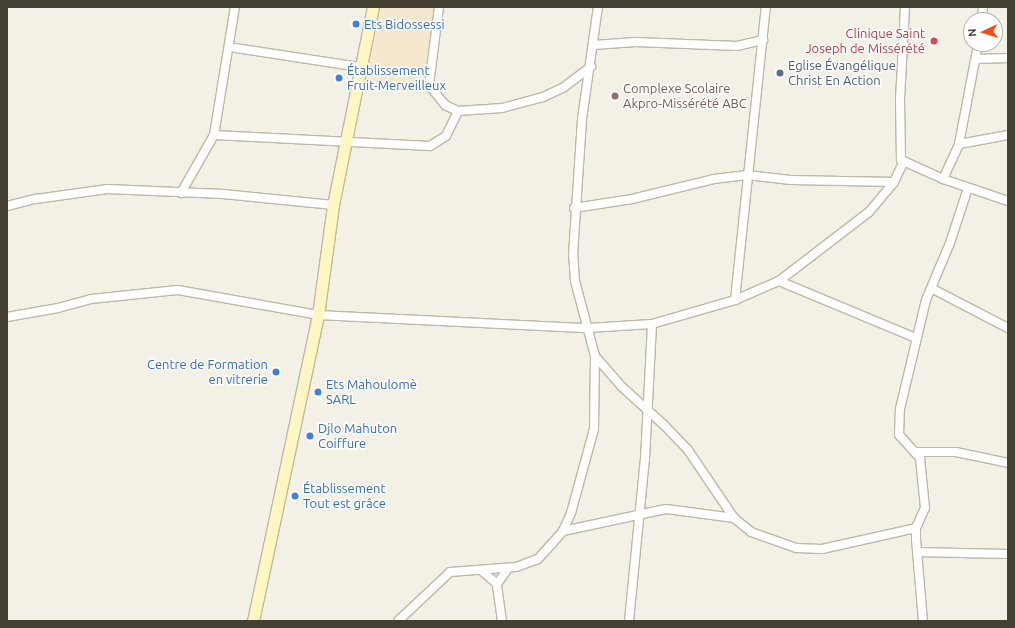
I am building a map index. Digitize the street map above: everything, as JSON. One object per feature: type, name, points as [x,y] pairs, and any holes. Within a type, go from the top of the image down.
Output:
[{"type":"main road","points":[[253,621],[318,315],[333,205],[360,67],[374,7]]},
{"type":"street","points":[[181,193],[214,135],[235,7]]},
{"type":"street","points":[[439,7],[429,84],[445,105],[458,111],[502,108],[543,97],[564,87],[591,67]]},
{"type":"street","points":[[398,621],[444,575],[458,571],[508,568],[538,559],[564,531],[589,454],[594,429],[595,356],[575,281],[574,208],[582,119],[591,67],[598,7]]},
{"type":"street","points":[[735,300],[747,175],[766,7]]},
{"type":"street","points":[[905,7],[899,154],[903,163],[1008,202]]},
{"type":"street","points":[[593,45],[636,42],[737,46],[763,40]]},
{"type":"street","points":[[229,47],[360,67]]},
{"type":"street","points":[[944,179],[959,144],[977,52]]},
{"type":"street","points":[[976,59],[1008,58]]},
{"type":"street","points":[[214,135],[430,146],[446,136],[458,111]]},
{"type":"street","points":[[959,144],[1008,135]]},
{"type":"street","points":[[7,317],[58,308],[91,299],[178,290],[318,315],[588,328],[652,324],[735,300],[779,281],[870,212],[894,182],[903,163]]},
{"type":"street","points":[[574,208],[632,199],[714,179],[747,175],[798,180],[894,182]]},
{"type":"street","points":[[923,621],[916,528],[925,508],[920,458],[916,452],[901,438],[899,431],[900,409],[916,338],[931,288],[950,243],[968,188]]},
{"type":"street","points":[[7,206],[108,189],[223,194],[333,205]]},
{"type":"street","points":[[779,281],[916,338]]},
{"type":"street","points":[[931,288],[1008,328]]},
{"type":"street","points":[[629,621],[641,514],[652,324]]},
{"type":"street","points":[[595,356],[620,386],[647,408],[688,450],[734,518],[751,532],[796,548],[822,549],[916,528]]},
{"type":"street","points":[[916,452],[956,452],[1008,463]]},
{"type":"street","points":[[564,531],[641,514],[680,509],[734,518]]},
{"type":"street","points":[[917,552],[1008,554]]},
{"type":"street","points":[[497,584],[508,568]]},
{"type":"street","points":[[481,570],[497,584],[502,621]]},
{"type":"shaded area","points":[[378,7],[434,7],[423,91],[362,87]]},
{"type":"place","name":"Ets Bidossessi","points":[[356,24]]},
{"type":"place","name":"Clinique Saint Joseph de Missérété","points":[[934,41]]},
{"type":"place","name":"Eglise Évangélique Christ En Action","points":[[780,73]]},
{"type":"place","name":"Établissement Fruit-Merveilleux","points":[[339,78]]},
{"type":"place","name":"Complexe Scolaire Akpro-Missérété ABC","points":[[615,96]]},
{"type":"place","name":"Centre de Formation en vitrerie","points":[[276,372]]},
{"type":"place","name":"Ets Mahoulomè SARL","points":[[318,392]]},
{"type":"place","name":"Djlo Mahuton Coiffure","points":[[310,436]]},
{"type":"place","name":"Établissement Tout est grâce","points":[[295,496]]}]
